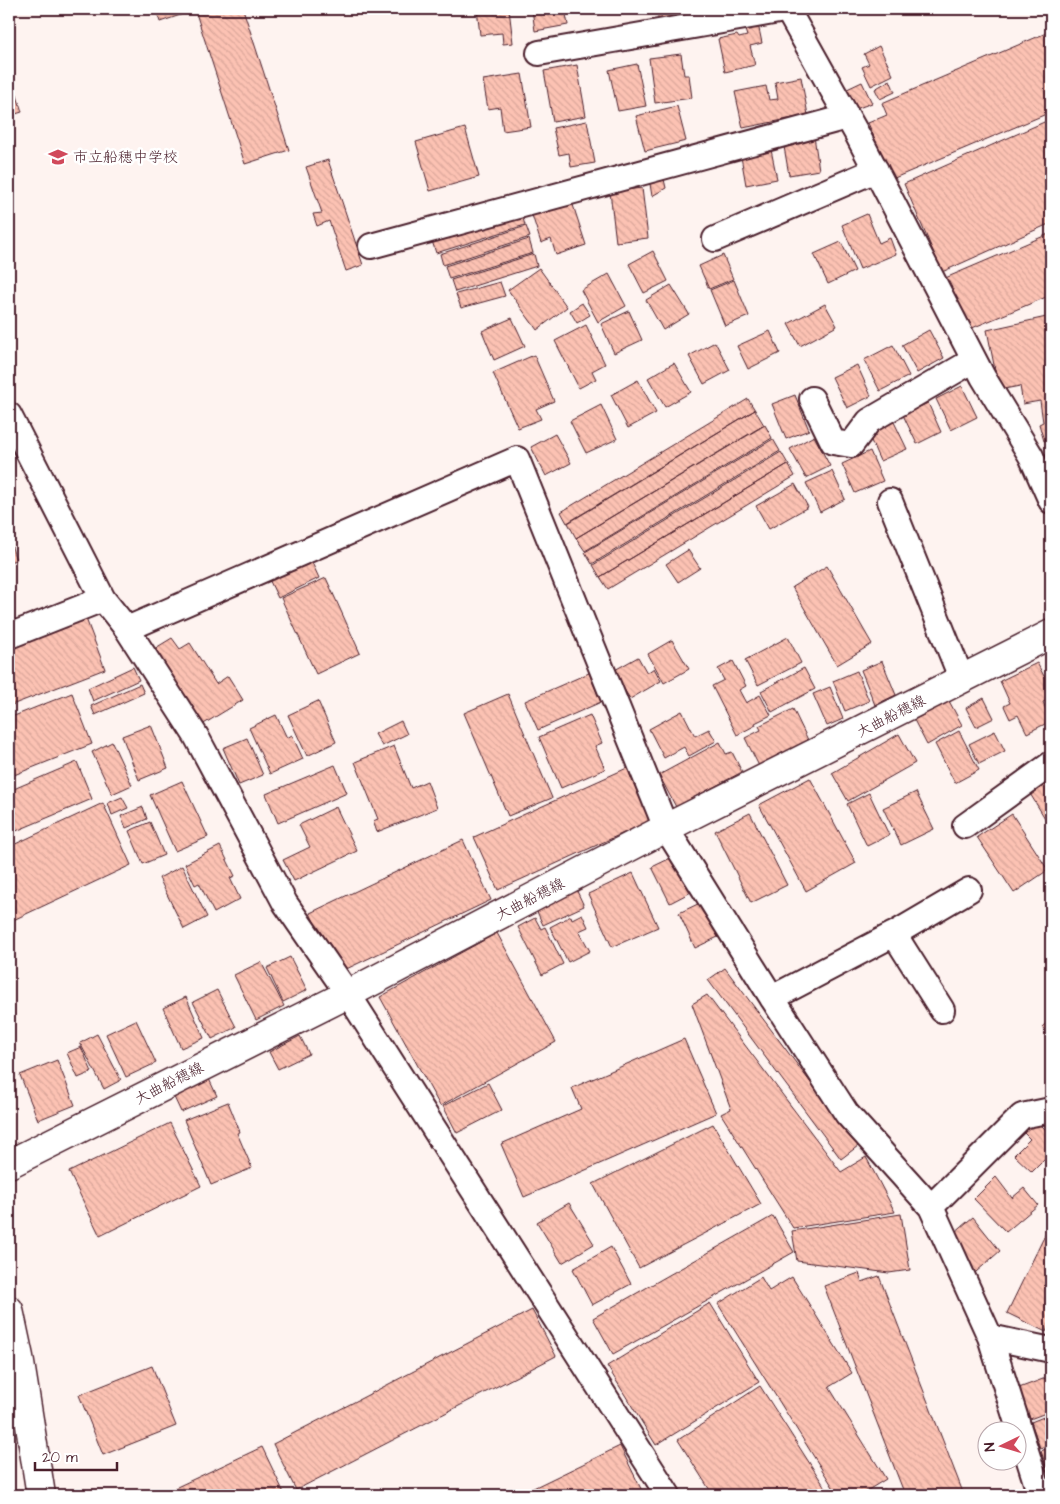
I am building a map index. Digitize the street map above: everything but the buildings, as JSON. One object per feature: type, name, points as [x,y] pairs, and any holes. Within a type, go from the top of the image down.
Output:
[{"type":"main road","name":"大曲船穂線","points":[[9,1164],[348,994],[666,828],[962,680],[1049,640]]},
{"type":"main road","points":[[9,1310],[19,1357],[41,1495]]},
{"type":"street","points":[[539,54],[788,9],[876,170],[974,360],[1031,456],[1051,501]]},
{"type":"street","points":[[371,246],[847,117]]},
{"type":"street","points":[[714,239],[876,170]]},
{"type":"street","points":[[812,399],[833,442],[851,445],[869,421],[974,360]]},
{"type":"street","points":[[9,415],[103,599],[127,629],[196,736],[285,903],[348,994],[668,1495]]},
{"type":"street","points":[[127,629],[517,459],[666,828],[847,1114],[931,1207],[990,1337],[1040,1495]]},
{"type":"street","points":[[890,501],[962,680]]},
{"type":"street","points":[[9,636],[103,599]]},
{"type":"street","points":[[965,826],[1051,764]]},
{"type":"street","points":[[772,998],[894,934],[969,890]]},
{"type":"street","points":[[894,934],[942,1010]]},
{"type":"street","points":[[931,1207],[1022,1116],[1051,1110]]},
{"type":"street","points":[[990,1337],[1051,1350]]},
{"type":"place","name":"市立船穂中学校","points":[[58,157]]}]
